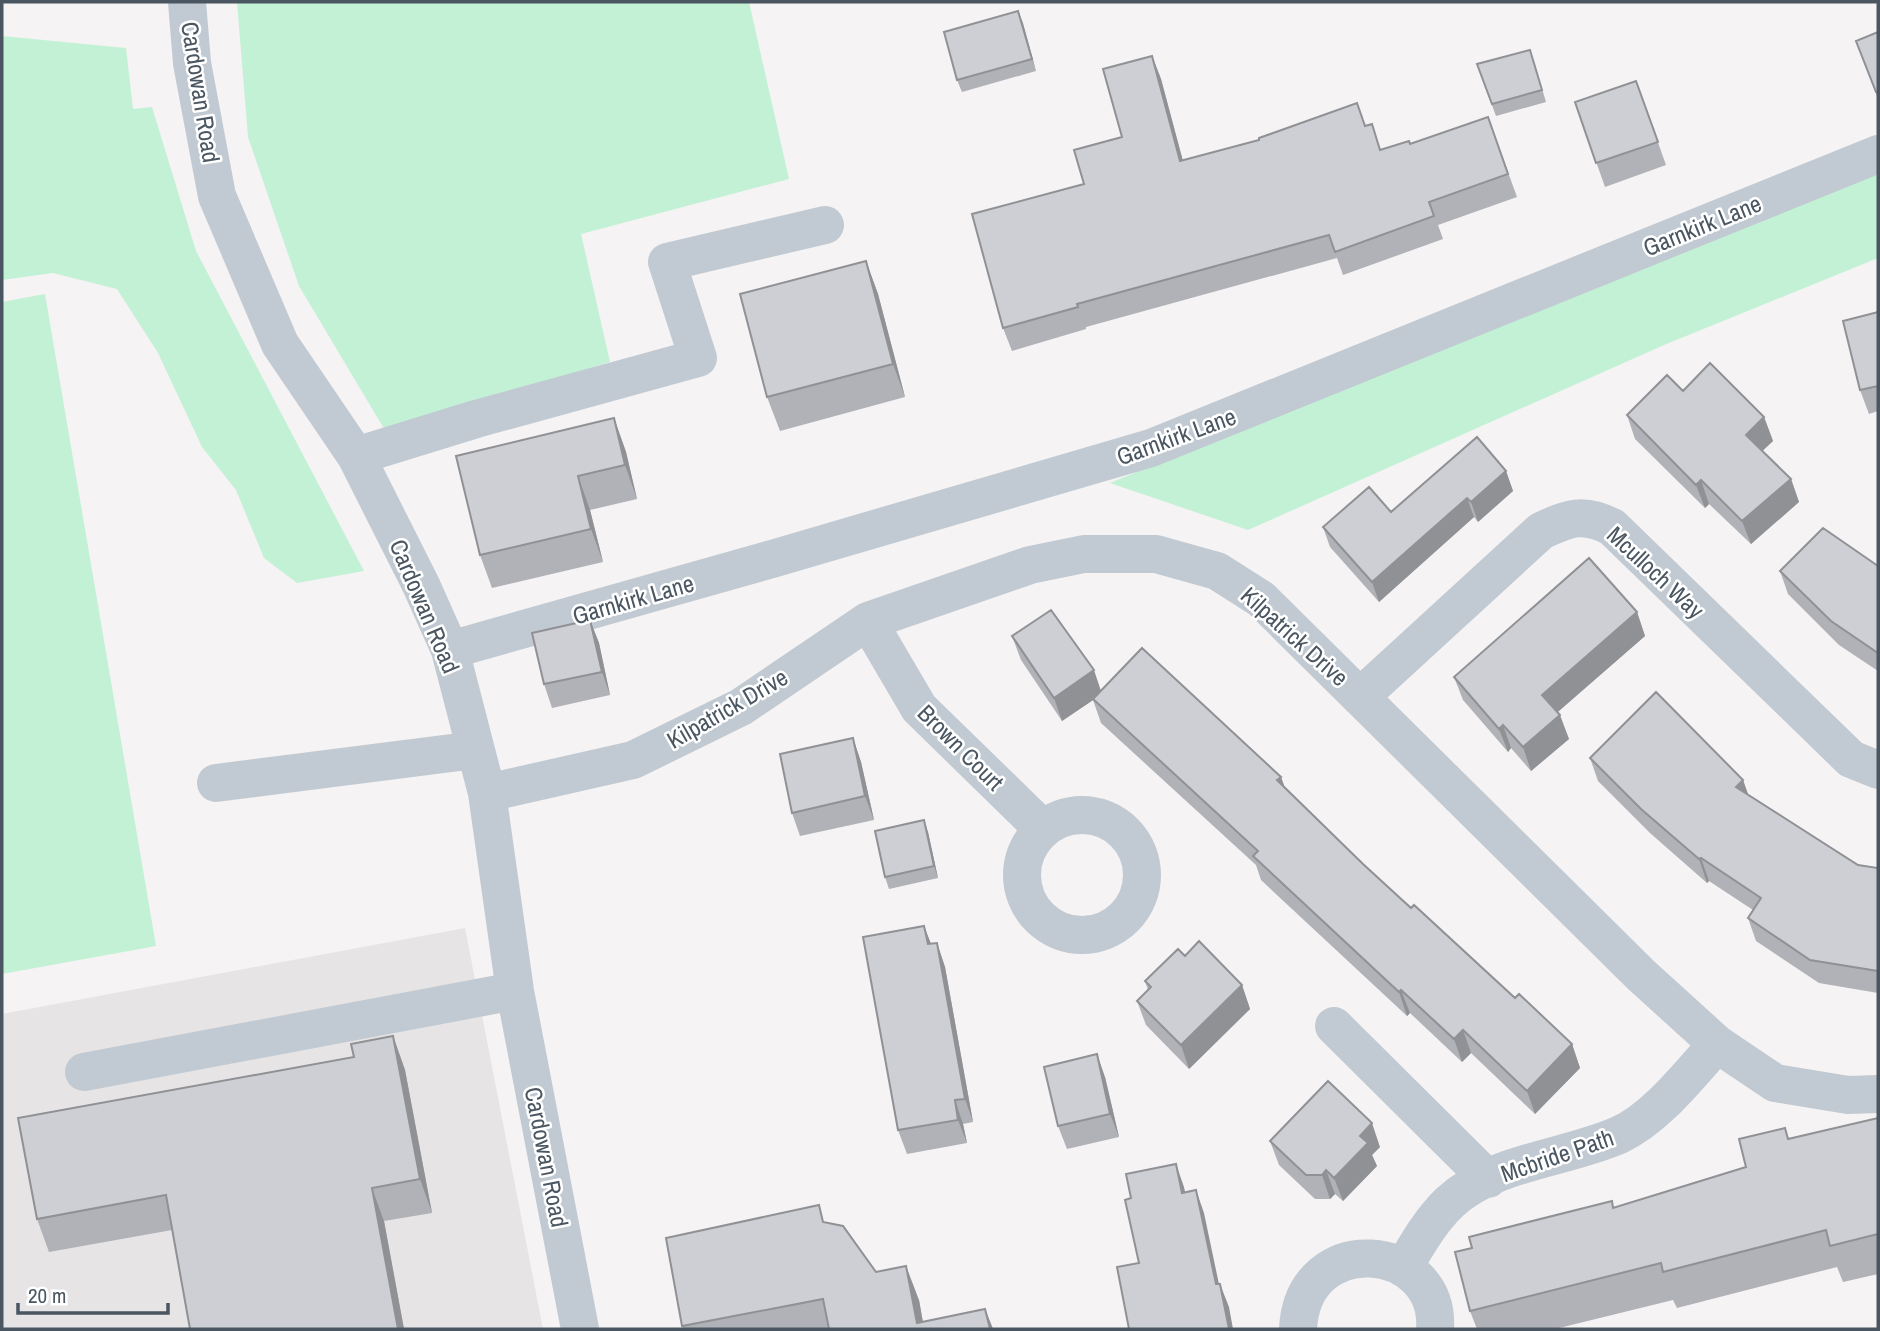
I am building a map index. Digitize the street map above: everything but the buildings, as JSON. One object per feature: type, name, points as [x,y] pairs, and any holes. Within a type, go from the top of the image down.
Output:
[{"type":"street","name":"Cardowan Road","points":[[187,2],[192,63],[217,196],[280,344],[356,456],[421,585],[450,650],[486,793],[515,990],[580,1329]]},
{"type":"street","name":"Garnkirk Lane","points":[[450,650],[1150,448],[1878,154]]},
{"type":"street","points":[[356,456],[476,419],[698,358],[667,262],[825,225]]},
{"type":"street","name":"Mculloch Way","points":[[1361,696],[1541,531],[1561,522],[1593,517],[1612,527],[1852,759],[1878,770]]},
{"type":"street","name":"Kilpatrick Drive","points":[[486,793],[633,760],[741,707],[868,621],[1030,565],[1084,554],[1156,554],[1217,570],[1261,599],[1641,975],[1717,1044],[1775,1083],[1848,1095],[1878,1094]]},
{"type":"street","name":"Brown Court","points":[[868,621],[919,708],[1043,829]]},
{"type":"street","points":[[216,783],[475,750]]},
{"type":"street","points":[[84,1072],[515,990]]},
{"type":"street","points":[[1334,1026],[1488,1179]]},
{"type":"street","name":"Mcbride Path","points":[[1403,1268],[1432,1223],[1449,1203],[1471,1186],[1509,1170],[1619,1135],[1646,1120],[1717,1044]]},
{"type":"street","points":[[1298,1329],[1299,1312],[1307,1292],[1320,1275],[1339,1263],[1360,1258],[1382,1259],[1403,1268],[1419,1282],[1430,1300],[1436,1320],[1435,1329]]},
{"type":"shaded area","points":[[465,928],[543,1329],[2,1329],[2,1014]]},
{"type":"green space","points":[[237,2],[749,2],[789,179],[581,234],[610,362],[386,432],[299,286],[248,137]]},
{"type":"green space","points":[[2,36],[126,48],[133,109],[152,107],[196,251],[364,571],[297,583],[264,558],[236,490],[202,447],[158,353],[117,289],[53,273],[2,280]]},
{"type":"green space","points":[[1878,165],[1878,258],[1664,345],[1248,530],[1110,483]]},
{"type":"green space","points":[[45,294],[156,946],[2,974],[2,302]]}]
